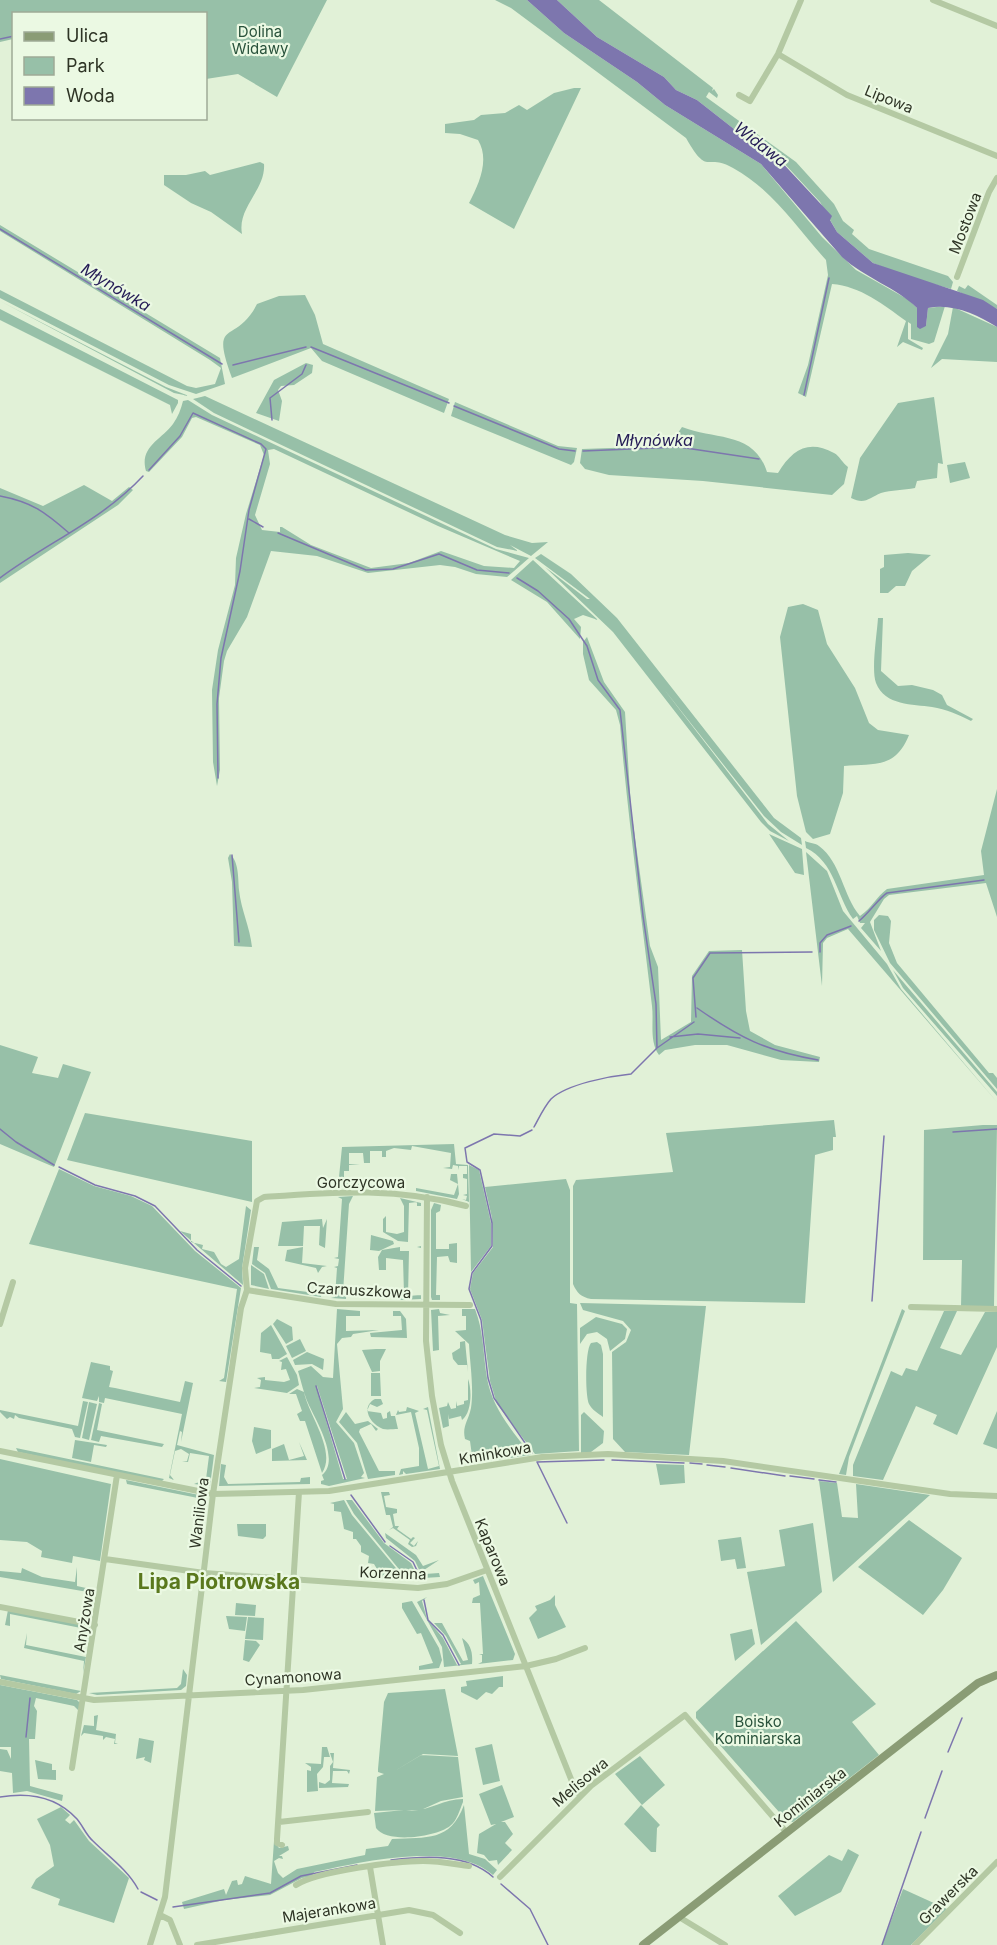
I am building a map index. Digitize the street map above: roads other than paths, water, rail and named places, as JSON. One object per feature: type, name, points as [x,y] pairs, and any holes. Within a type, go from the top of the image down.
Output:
[{"type":"street","points":[[739,95],[750,101],[778,54],[801,0]]},
{"type":"street","points":[[933,0],[997,26]]},
{"type":"street","name":"Lipowa","points":[[778,54],[847,95],[997,156]]},
{"type":"street","name":"Mostowa","points":[[957,277],[989,192],[997,178]]},
{"type":"street","name":"Gorczycowa","points":[[257,1201],[264,1197],[356,1191],[427,1197],[466,1206]]},
{"type":"street","name":"Kaparowa","points":[[427,1197],[425,1306],[432,1396],[449,1473],[575,1789],[580,1795]]},
{"type":"street","name":"Waniliowa","points":[[150,1945],[164,1902],[213,1494],[241,1308],[247,1290],[245,1268],[257,1201]]},
{"type":"street","points":[[0,1324],[13,1282]]},
{"type":"street","name":"Czarnuszkowa","points":[[247,1290],[328,1303],[470,1305]]},
{"type":"street","points":[[911,1307],[997,1309]]},
{"type":"street","name":"Kminkowa","points":[[0,1451],[213,1494],[329,1491],[542,1457],[624,1454],[723,1461],[950,1494],[997,1496]]},
{"type":"street","name":"Anyżowa","points":[[72,1768],[117,1475]]},
{"type":"street","points":[[282,1845],[277,1843],[299,1492]]},
{"type":"street","name":"Korzenna","points":[[105,1559],[204,1573],[423,1588],[447,1584],[487,1570]]},
{"type":"street","points":[[0,1607],[95,1625]]},
{"type":"street","name":"Cynamonowa","points":[[0,1682],[84,1699],[288,1691],[526,1666],[556,1659],[585,1648]]},
{"type":"street","name":"Kominiarska","points":[[642,1945],[978,1683],[997,1675]]},
{"type":"street","name":"Melisowa","points":[[500,1877],[580,1795],[685,1715],[787,1833]]},
{"type":"street","points":[[279,1822],[368,1812]]},
{"type":"street","points":[[296,1885],[305,1880],[337,1872],[423,1861],[470,1866]]},
{"type":"street","name":"Grawerska","points":[[915,1945],[997,1862]]},
{"type":"street","points":[[370,1867],[383,1945]]},
{"type":"street","name":"Majerankowa","points":[[197,1945],[231,1942],[409,1910],[424,1912],[460,1933]]},
{"type":"street","points":[[160,1915],[170,1920],[180,1945]]},
{"type":"street","points":[[679,1917],[725,1945]]},
{"type":"water","points":[[527,0],[557,0],[597,37],[664,77],[676,90],[697,100],[734,129],[776,156],[832,216],[830,220],[837,232],[873,263],[983,300],[997,309],[997,327],[955,308],[937,307],[928,308],[926,326],[920,329],[917,327],[917,308],[842,257],[761,164],[665,105],[637,82],[564,33]]},
{"type":"waterway","points":[[0,39],[12,36]]},
{"type":"waterway","name":"Młynówka","points":[[0,229],[222,364]]},
{"type":"waterway","points":[[804,395],[829,278]]},
{"type":"waterway","name":"Młynówka","points":[[233,365],[306,347]]},
{"type":"waterway","name":"Młynówka","points":[[311,347],[449,403]]},
{"type":"waterway","points":[[272,420],[270,398],[302,374],[306,365]]},
{"type":"waterway","name":"Młynówka","points":[[454,406],[559,449],[575,451]]},
{"type":"waterway","points":[[149,470],[180,436],[193,413],[261,444],[266,449],[249,510],[240,571],[221,658],[217,704],[218,778]]},
{"type":"waterway","name":"Młynówka","points":[[583,451],[679,447],[759,459]]},
{"type":"waterway","points":[[0,578],[92,519],[127,492],[143,476]]},
{"type":"waterway","points":[[0,496],[21,501],[38,509],[69,533]]},
{"type":"waterway","points":[[249,519],[263,527]]},
{"type":"waterway","points":[[278,533],[366,570],[393,569],[439,554],[477,570],[509,573]]},
{"type":"waterway","points":[[517,578],[538,591],[569,619],[587,646],[598,680],[620,710],[643,916],[656,1004],[657,1048]]},
{"type":"waterway","points":[[232,855],[239,942]]},
{"type":"waterway","points":[[859,921],[887,893],[984,880]]},
{"type":"waterway","points":[[820,952],[820,943],[827,935],[851,926]]},
{"type":"waterway","points":[[696,1017],[693,978],[710,953],[812,952]]},
{"type":"waterway","points":[[697,1008],[727,1028],[754,1042],[768,1048],[818,1060]]},
{"type":"waterway","points":[[534,1127],[548,1102],[558,1094],[589,1082],[631,1074],[657,1048],[694,1022]]},
{"type":"waterway","points":[[670,1037],[698,1034],[740,1038]]},
{"type":"waterway","points":[[0,1129],[16,1142],[54,1165]]},
{"type":"waterway","points":[[953,1132],[997,1129]]},
{"type":"waterway","points":[[532,1130],[520,1136],[494,1134],[465,1148],[467,1162],[480,1170],[492,1223],[492,1246],[472,1273],[469,1289],[481,1320],[488,1378],[494,1398],[532,1453]]},
{"type":"waterway","points":[[872,1301],[884,1136]]},
{"type":"waterway","points":[[59,1167],[95,1185],[135,1196],[155,1206],[197,1250],[241,1286]]},
{"type":"waterway","points":[[316,1386],[345,1479]]},
{"type":"waterway","points":[[567,1523],[537,1462],[604,1460]]},
{"type":"waterway","points":[[612,1460],[684,1463]]},
{"type":"waterway","points":[[690,1463],[702,1464]]},
{"type":"waterway","points":[[707,1465],[725,1467]]},
{"type":"waterway","points":[[731,1468],[785,1476]]},
{"type":"waterway","points":[[790,1476],[814,1479]]},
{"type":"waterway","points":[[819,1480],[836,1482]]},
{"type":"waterway","points":[[351,1495],[385,1542]]},
{"type":"waterway","points":[[390,1546],[413,1562],[421,1579]]},
{"type":"waterway","points":[[424,1600],[428,1620],[443,1635],[459,1665]]},
{"type":"waterway","points":[[26,1737],[30,1698]]},
{"type":"waterway","points":[[948,1752],[962,1718]]},
{"type":"waterway","points":[[925,1818],[942,1771]]},
{"type":"waterway","points":[[0,1797],[32,1796],[60,1805],[77,1819],[91,1839],[123,1869],[138,1889]]},
{"type":"waterway","points":[[882,1945],[921,1832]]},
{"type":"waterway","points":[[391,1860],[431,1857],[458,1860],[483,1869],[493,1877]]},
{"type":"waterway","points":[[173,1907],[270,1893],[301,1876],[357,1865]]},
{"type":"waterway","points":[[501,1884],[530,1909],[548,1945]]},
{"type":"waterway","points":[[141,1892],[157,1900]]},
{"type":"district","name":"Lipa Piotrowska","points":[[219,1581]]},
{"type":"park label","name":"Dolina Widawy","points":[[260,40]]},
{"type":"park label","name":"Boisko Kominiarska","points":[[758,1730]]},
{"type":"water label","name":"Widawa","points":[[761,144]]}]
